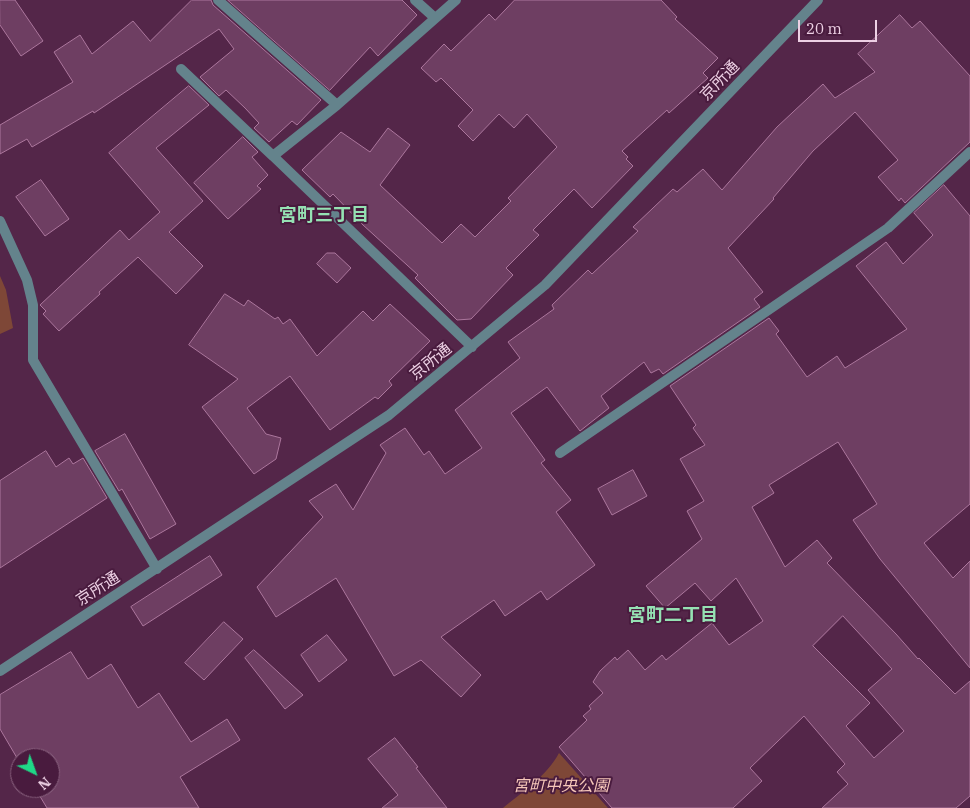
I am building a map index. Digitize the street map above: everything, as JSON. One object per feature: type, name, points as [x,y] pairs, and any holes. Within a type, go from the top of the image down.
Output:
[{"type":"street","points":[[218,0],[337,105]]},
{"type":"street","points":[[415,0],[435,18]]},
{"type":"street","points":[[273,156],[337,105],[456,0]]},
{"type":"street","name":"京所通","points":[[0,670],[157,569],[389,415],[545,285],[818,0]]},
{"type":"street","points":[[181,69],[472,347]]},
{"type":"street","points":[[560,453],[888,228],[970,152]]},
{"type":"street","points":[[0,221],[27,280],[33,306],[33,360],[157,569]]},
{"type":"green space","points":[[0,276],[6,290],[13,328],[0,334]]},
{"type":"green space","name":"宮町中央公園","points":[[559,753],[608,808],[503,808],[541,776]]},
{"type":"building","points":[[0,0],[15,0],[43,41],[21,56],[0,25]]},
{"type":"building","points":[[192,0],[211,0],[213,5],[321,100],[297,125],[292,121],[269,142],[254,128],[259,123],[226,90],[219,96],[200,77],[234,49],[219,29],[94,113],[93,111],[32,147],[27,139],[0,154],[0,125],[73,82],[54,52],[80,35],[92,54],[133,21],[150,41]]},
{"type":"building","points":[[228,0],[402,0],[417,15],[378,56],[370,47],[330,90]]},
{"type":"building","points":[[515,0],[661,0],[677,17],[675,19],[718,58],[703,73],[708,78],[669,113],[667,110],[622,151],[628,157],[626,159],[633,166],[592,208],[574,189],[533,230],[539,235],[506,268],[513,275],[471,319],[457,320],[415,278],[418,275],[363,225],[333,194],[330,197],[302,170],[341,132],[370,152],[388,128],[410,145],[380,185],[442,243],[461,224],[475,237],[511,201],[508,198],[557,147],[527,114],[514,128],[499,114],[473,141],[458,126],[473,110],[441,78],[436,82],[421,68],[444,44],[451,51],[489,14],[495,20]]},
{"type":"building","points":[[900,15],[912,28],[920,21],[970,76],[970,142],[905,203],[901,198],[899,201],[878,177],[898,160],[855,112],[813,151],[774,199],[728,248],[763,292],[754,299],[760,307],[663,374],[659,369],[651,373],[644,362],[601,396],[609,408],[580,431],[547,387],[511,413],[545,460],[541,463],[571,500],[556,512],[595,565],[547,600],[541,591],[505,616],[494,600],[441,637],[481,675],[461,697],[421,660],[394,676],[336,578],[276,617],[257,587],[323,517],[309,501],[336,484],[353,510],[386,453],[380,445],[405,428],[424,455],[429,451],[445,474],[482,448],[455,410],[520,358],[508,342],[554,309],[552,305],[588,270],[592,274],[638,231],[633,227],[673,189],[677,192],[703,169],[722,190],[777,127],[823,84],[835,98],[875,72],[858,54]]},
{"type":"building","points":[[189,86],[209,105],[156,148],[203,201],[169,232],[203,266],[176,294],[138,257],[59,331],[43,314],[46,311],[40,305],[120,230],[129,240],[160,212],[109,153]]},
{"type":"building","points":[[243,137],[258,152],[252,157],[268,175],[257,186],[261,189],[228,219],[194,183]]},
{"type":"building","points":[[41,180],[69,219],[45,236],[16,197]]},
{"type":"building","points":[[944,185],[970,216],[970,504],[924,543],[953,578],[970,561],[970,668],[880,559],[853,520],[877,504],[838,442],[769,485],[774,493],[752,507],[785,567],[817,540],[832,558],[827,563],[918,659],[955,694],[970,681],[970,796],[956,808],[822,808],[848,784],[837,772],[845,764],[804,716],[750,768],[762,781],[733,808],[612,808],[559,747],[587,720],[583,716],[591,709],[589,706],[603,693],[593,682],[600,671],[615,657],[617,660],[628,650],[645,670],[662,655],[666,660],[712,623],[729,645],[763,621],[736,578],[711,601],[695,583],[665,608],[646,586],[702,539],[687,511],[704,501],[680,459],[705,445],[693,428],[696,425],[670,386],[769,318],[779,331],[776,334],[807,377],[837,356],[845,368],[907,329],[856,266],[886,242],[903,264],[933,235],[914,213]],"holes":[[[843,616],[892,669],[868,690],[904,731],[874,758],[846,726],[870,703],[813,646]]]},
{"type":"building","points":[[327,253],[335,253],[351,268],[337,283],[317,264]]},
{"type":"building","points":[[225,294],[244,306],[248,300],[275,319],[278,317],[283,324],[290,319],[317,356],[363,311],[373,321],[390,304],[430,341],[389,381],[392,385],[378,399],[375,397],[330,430],[290,376],[247,408],[266,434],[281,438],[276,459],[254,474],[202,407],[238,379],[189,345]]},
{"type":"building","points":[[125,434],[176,524],[150,539],[122,489],[119,491],[95,451]]},
{"type":"building","points":[[46,451],[56,467],[69,458],[73,464],[83,458],[107,498],[0,568],[0,481]]},
{"type":"building","points":[[633,470],[647,496],[612,515],[598,489]]},
{"type":"building","points":[[210,556],[222,575],[143,626],[131,607]]},
{"type":"building","points":[[224,622],[243,639],[204,680],[185,663]]},
{"type":"building","points":[[327,635],[347,660],[319,682],[301,655]]},
{"type":"building","points":[[254,650],[303,695],[285,709],[245,658]]},
{"type":"building","points":[[71,652],[88,679],[111,664],[138,708],[159,693],[191,742],[227,719],[240,740],[180,777],[199,808],[47,808],[41,798],[60,798],[60,748],[11,748],[0,729],[0,695]]},
{"type":"building","points":[[395,738],[447,808],[382,808],[398,795],[368,759]]},
{"type":"district","name":"宮町三丁目","points":[[324,216]]},
{"type":"district","name":"宮町二丁目","points":[[673,616]]}]
